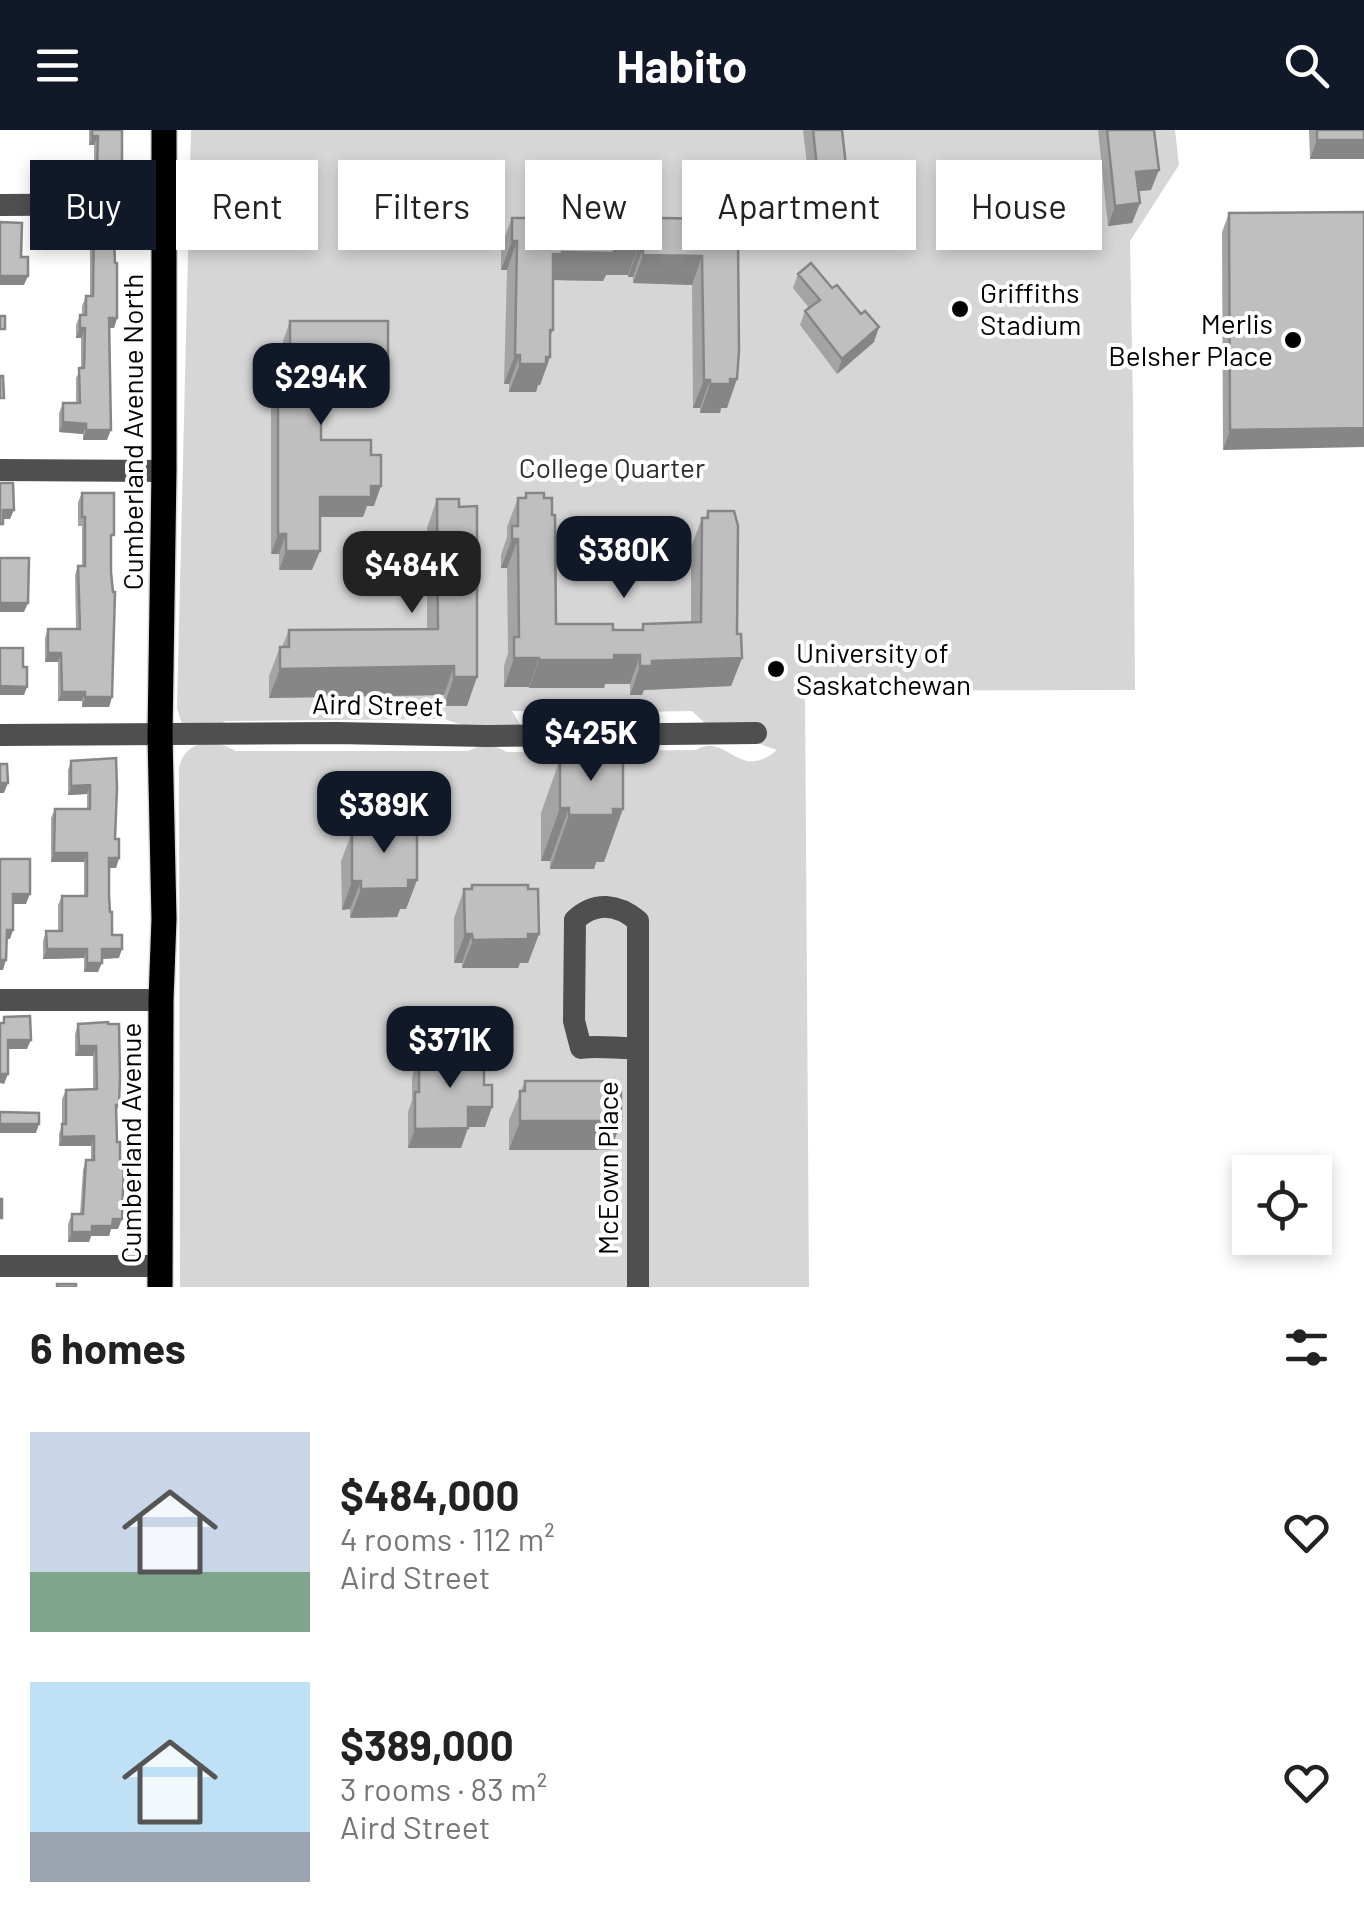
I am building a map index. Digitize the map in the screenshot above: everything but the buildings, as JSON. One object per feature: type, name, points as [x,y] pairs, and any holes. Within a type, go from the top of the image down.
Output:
[{"type":"main road","name":"Cumberland Avenue North","points":[[161,1000],[164,130]]},
{"type":"main road","name":"Cumberland Avenue","points":[[160,1276],[161,1000]]},
{"type":"street","points":[[0,205],[163,204]]},
{"type":"street","points":[[0,470],[164,470]]},
{"type":"street","name":"Aird Street","points":[[0,735],[756,733]]},
{"type":"street","name":"McEown Place","points":[[638,1048],[581,1048],[574,1021],[575,920],[599,906],[618,908],[638,921],[638,1048],[638,1287]]},
{"type":"street","points":[[0,1000],[161,1000]]},
{"type":"street","points":[[0,1266],[160,1276]]},
{"type":"green space","name":"College Quarter","points":[[191,130],[1175,130],[1179,165],[1130,241],[1135,690],[805,691],[809,1287],[180,1287],[179,769],[187,752],[210,743],[235,751],[468,751],[488,746],[507,752],[696,750],[707,746],[753,761],[777,750],[707,725],[692,711],[636,712],[648,725],[601,726],[587,711],[512,711],[521,726],[469,727],[444,719],[226,721],[208,729],[182,724],[177,708],[188,250],[318,250],[318,160],[190,160]]},
{"type":"place","name":"Griffiths Stadium","points":[[960,309]]},
{"type":"place","name":"Merlis Belsher Place","points":[[1293,340]]},
{"type":"place","name":"University of Saskatchewan","points":[[776,669]]}]
